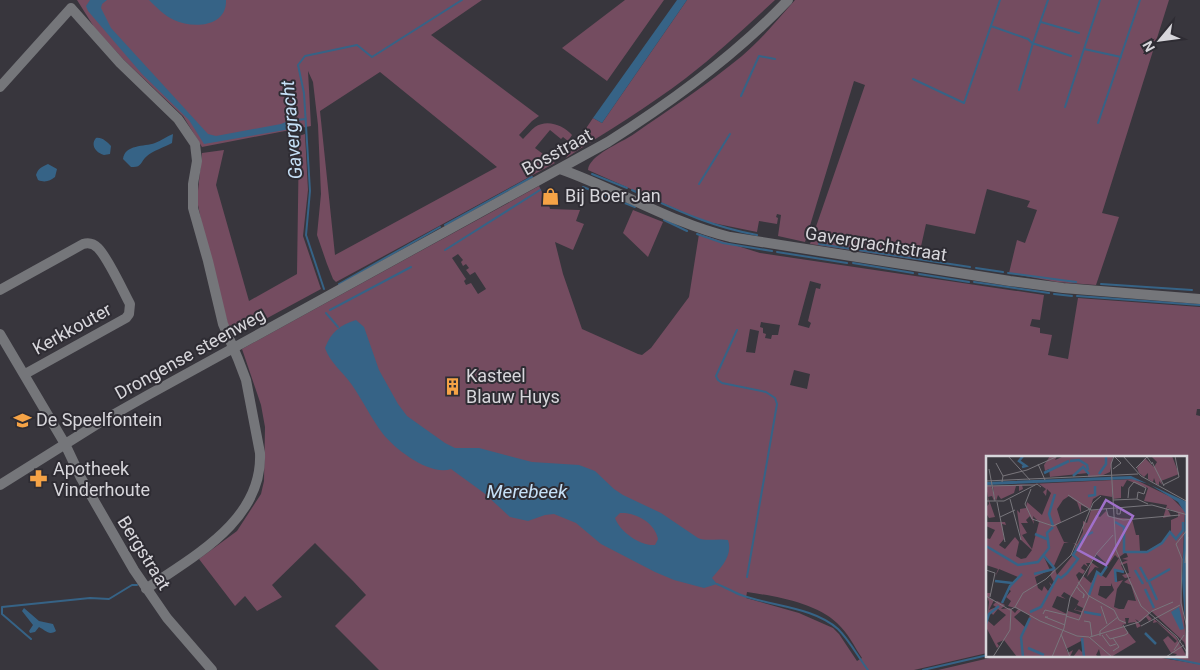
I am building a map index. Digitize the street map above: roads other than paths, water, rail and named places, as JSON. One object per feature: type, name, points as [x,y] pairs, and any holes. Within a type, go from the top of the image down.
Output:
[{"type":"street","name":"Bosstraat","points":[[321,301],[608,142],[672,100],[718,64],[788,0]]},
{"type":"street","points":[[0,87],[72,4],[120,63],[178,118],[194,144],[197,161],[192,190],[192,208],[208,261],[223,324],[246,380],[258,437],[260,464],[256,485],[239,516],[226,531],[146,589]]},
{"type":"street","name":"Gavergrachtstraat","points":[[560,169],[698,227],[730,236],[1010,282],[1200,299]]},
{"type":"street","name":"Kerkkouter","points":[[0,290],[88,243],[93,244],[101,251],[130,304],[129,314],[126,318],[25,374]]},
{"type":"street","name":"Drongense steenweg","points":[[0,484],[102,422],[321,301]]},
{"type":"street","name":"Bergstraat","points":[[0,334],[66,444],[81,478],[146,589],[179,632],[212,670]]},
{"type":"water","points":[[90,0],[107,0],[102,4],[101,8],[111,28],[208,134],[216,136],[281,124],[293,119],[297,123],[292,128],[285,130],[204,144],[189,120],[142,74],[88,11],[86,6]]},
{"type":"water","points":[[149,0],[226,0],[225,9],[221,16],[208,24],[199,25],[174,20],[164,14]]},
{"type":"water","points":[[677,0],[687,0],[602,123],[593,118]]},
{"type":"water","points":[[173,134],[172,143],[149,154],[137,167],[131,167],[123,159],[124,154],[131,148],[155,143]]},
{"type":"water","points":[[96,138],[106,141],[111,146],[110,154],[104,155],[96,151],[94,141]]},
{"type":"water","points":[[48,164],[57,169],[55,177],[47,181],[38,180],[36,175],[38,171]]},
{"type":"water","name":"Merebeek","points":[[356,320],[364,327],[379,370],[407,416],[455,448],[479,448],[532,462],[579,465],[595,471],[623,495],[661,513],[698,538],[705,540],[728,540],[728,556],[712,578],[717,584],[704,588],[674,580],[655,572],[601,544],[576,523],[554,514],[528,521],[510,517],[484,493],[451,469],[433,469],[405,454],[383,434],[352,385],[327,353],[325,348],[333,333]],"holes":[[[620,513],[626,513],[649,523],[658,539],[655,545],[637,541],[621,528],[615,518]]]},
{"type":"water","points":[[24,608],[39,621],[53,624],[56,631],[49,633],[39,627],[35,632],[30,633],[29,631],[33,625],[22,611]]},
{"type":"waterway","name":"Gavergracht","points":[[324,289],[306,235],[310,191],[304,93],[298,65],[305,56],[357,45],[372,57],[462,0]]},
{"type":"waterway","points":[[913,79],[964,103],[1000,0]]},
{"type":"waterway","points":[[1019,90],[1048,0]]},
{"type":"waterway","points":[[1065,107],[1100,0]]},
{"type":"waterway","points":[[1098,123],[1140,0]]},
{"type":"waterway","points":[[1041,22],[1079,33]]},
{"type":"waterway","points":[[991,26],[1028,39],[1032,43],[1071,56]]},
{"type":"waterway","points":[[1084,49],[1121,57]]},
{"type":"waterway","points":[[741,96],[759,56],[775,59]]},
{"type":"waterway","points":[[296,120],[306,119]]},
{"type":"waterway","points":[[699,184],[730,134]]},
{"type":"waterway","points":[[592,174],[627,188]]},
{"type":"waterway","points":[[445,225],[532,177]]},
{"type":"waterway","points":[[583,187],[606,196]]},
{"type":"waterway","points":[[445,250],[540,190]]},
{"type":"waterway","points":[[632,190],[708,222],[757,235]]},
{"type":"waterway","points":[[617,200],[635,207]]},
{"type":"waterway","points":[[664,220],[687,231]]},
{"type":"waterway","points":[[339,284],[440,227]]},
{"type":"waterway","points":[[697,234],[723,243],[772,251]]},
{"type":"waterway","points":[[819,244],[970,267]]},
{"type":"waterway","points":[[777,252],[847,263]]},
{"type":"waterway","points":[[853,263],[913,273]]},
{"type":"waterway","points":[[330,310],[411,267]]},
{"type":"waterway","points":[[976,268],[1003,272]]},
{"type":"waterway","points":[[1008,273],[1076,282]]},
{"type":"waterway","points":[[919,274],[969,282]]},
{"type":"waterway","points":[[974,282],[1049,293]]},
{"type":"waterway","points":[[1101,284],[1192,290]]},
{"type":"waterway","points":[[1054,294],[1072,296]]},
{"type":"waterway","points":[[1077,296],[1200,305]]},
{"type":"waterway","name":"Gavergracht","points":[[326,313],[338,327]]},
{"type":"waterway","points":[[737,330],[716,376],[718,380],[722,383],[766,392],[775,398],[777,404],[747,577]]},
{"type":"waterway","name":"Merebeek","points":[[717,584],[753,599],[805,611],[828,622],[838,629],[868,670]]},
{"type":"waterway","points":[[31,639],[2,614],[2,607],[90,598],[109,599],[132,585],[137,585]]},
{"type":"waterway","name":"Merebeek","points":[[923,670],[986,655]]},
{"type":"waterway","name":"Merebeek","points":[[1170,658],[1200,664]]},
{"type":"place","name":"Bij Boer Jan","points":[[551,196]]},
{"type":"place","name":"Kasteel Blauw Huys","points":[[452,386]]},
{"type":"place","name":"De Speelfontein","points":[[22,420]]},
{"type":"place","name":"Apotheek Vinderhoute","points":[[39,479]]}]
